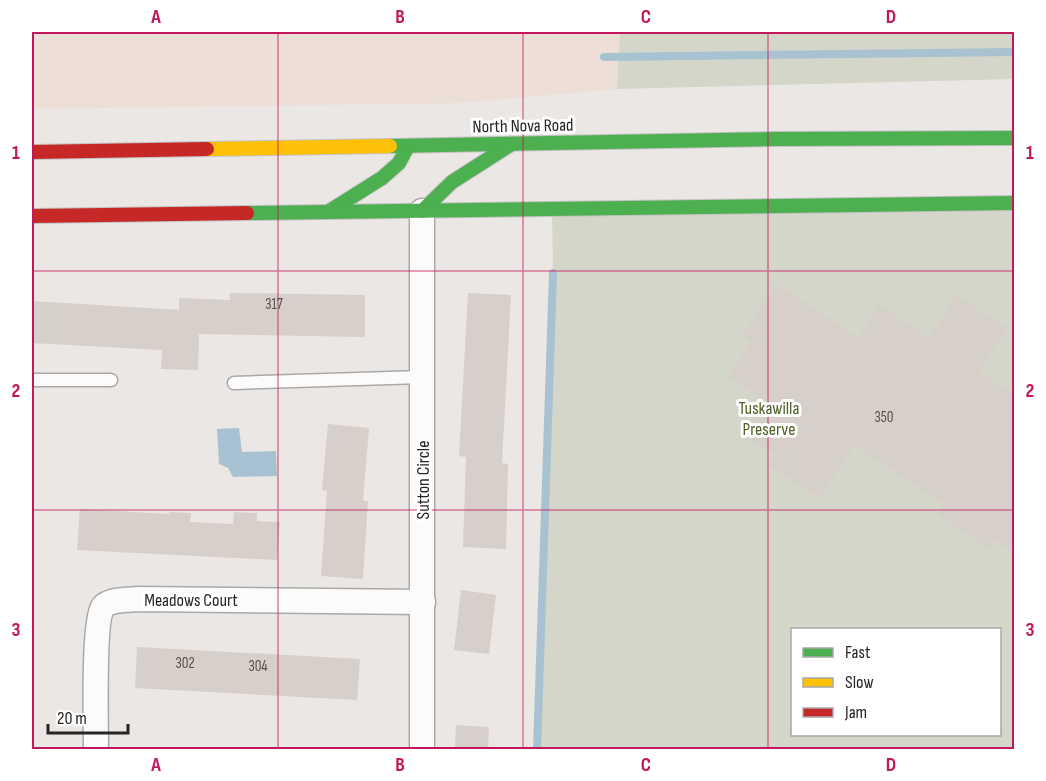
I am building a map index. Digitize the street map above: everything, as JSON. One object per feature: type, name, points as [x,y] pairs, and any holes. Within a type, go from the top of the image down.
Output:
[{"type":"main road","name":"North Nova Road","points":[[32,152],[1014,138]]},
{"type":"main road","points":[[422,211],[438,192],[460,175],[512,144]]},
{"type":"main road","points":[[328,212],[382,178],[399,163],[408,146]]},
{"type":"main road","points":[[32,216],[1014,203]]},
{"type":"street","name":"Sutton Circle","points":[[422,211],[422,750]]},
{"type":"street","name":"Meadows Court","points":[[96,750],[97,628],[103,607],[110,602],[138,599],[423,602]]},
{"type":"lane","points":[[234,383],[422,377]]},
{"type":"lane","points":[[32,380],[111,380]]},
{"type":"shaded area","points":[[32,32],[620,32],[617,89],[461,103],[32,109]]},
{"type":"green space","points":[[620,32],[1014,32],[1014,79],[617,89]]},
{"type":"green space","name":"Tuskawilla Preserve","points":[[1014,203],[1014,749],[537,750],[553,273],[552,209]]},
{"type":"water","points":[[239,428],[242,452],[276,451],[277,476],[233,477],[228,468],[219,464],[217,429]]},
{"type":"building","points":[[776,284],[858,338],[879,305],[929,338],[957,296],[1007,328],[978,371],[1014,395],[1014,553],[995,540],[990,549],[937,514],[944,504],[854,445],[819,498],[770,466],[776,456],[742,433],[764,400],[728,377],[751,342],[742,336]]},
{"type":"building","points":[[230,293],[365,295],[365,337],[199,334],[198,370],[161,369],[162,350],[32,343],[32,301],[179,310],[179,298],[230,300]]},
{"type":"building","points":[[468,293],[511,295],[502,463],[508,464],[506,549],[463,547],[466,457],[459,456]]},
{"type":"building","points":[[328,424],[369,428],[363,501],[368,501],[363,579],[321,576],[327,491],[322,490]]},
{"type":"building","points":[[80,509],[191,513],[190,522],[233,524],[234,512],[257,513],[257,521],[280,522],[277,560],[77,550]]},
{"type":"building","points":[[461,590],[496,595],[489,654],[454,650]]},
{"type":"building","points":[[137,647],[360,659],[357,700],[135,688]]},
{"type":"building","points":[[456,725],[489,727],[488,750],[455,750]]},
{"type":"waterway","points":[[604,57],[1014,52]]},
{"type":"waterway","points":[[537,750],[553,273]]},
{"type":"traffic: fast","points":[[390,146],[775,139],[1014,138]]},
{"type":"traffic: fast","points":[[422,211],[452,182],[510,145]]},
{"type":"traffic: fast","points":[[328,212],[382,178],[399,163],[408,146]]},
{"type":"traffic: fast","points":[[247,213],[1014,203]]},
{"type":"traffic: slow","points":[[207,149],[390,146]]},
{"type":"traffic: jam","points":[[32,152],[207,149]]},
{"type":"traffic: jam","points":[[32,216],[247,213]]}]
